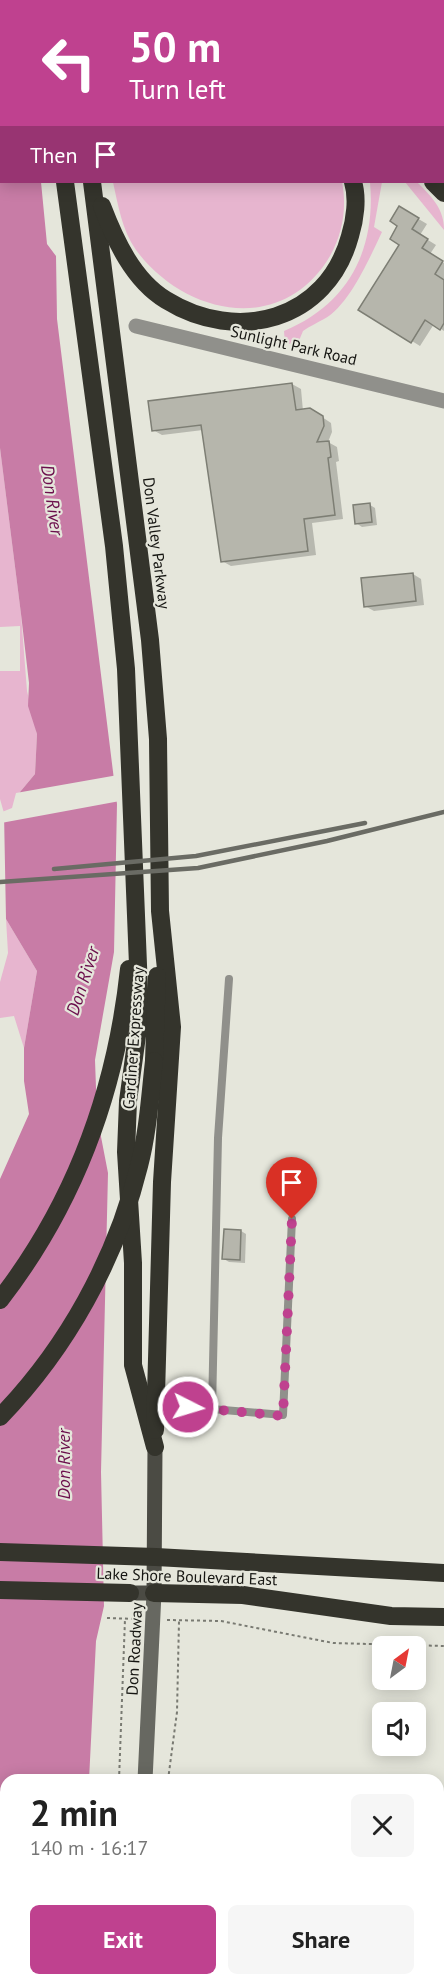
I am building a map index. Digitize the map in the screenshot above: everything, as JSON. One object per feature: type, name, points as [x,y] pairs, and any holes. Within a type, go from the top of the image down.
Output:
[{"type":"highway","points":[[65,183],[106,487],[124,646],[130,733],[140,1014],[128,1101],[126,1152],[133,1263],[133,1365],[155,1447]]},
{"type":"highway","points":[[92,183],[112,232],[138,274],[164,299],[196,315],[225,323],[252,323],[284,314],[309,299],[331,276],[346,250],[354,222],[353,183]]},
{"type":"highway","name":"Don Valley Parkway","points":[[92,183],[151,651],[158,739],[160,911]]},
{"type":"highway","points":[[0,1300],[33,1253],[67,1191],[87,1149],[106,1097],[127,984],[135,904]]},
{"type":"highway","points":[[155,1447],[162,1182],[172,1027],[160,911]]},
{"type":"highway","name":"Gardiner Expressway","points":[[0,1417],[56,1350],[93,1288],[120,1224],[140,1165],[154,1061],[160,911]]},
{"type":"highway","name":"Lake Shore Boulevard East","points":[[0,1552],[121,1555],[444,1573]]},
{"type":"highway","name":"Lake Shore Boulevard East","points":[[0,1590],[130,1593]]},
{"type":"highway","name":"Lake Shore Boulevard East","points":[[154,1593],[243,1595],[391,1616],[444,1617]]},
{"type":"main road","name":"Don Roadway","points":[[154,1593],[155,1447]]},
{"type":"main road","name":"Lake Shore Boulevard East","points":[[130,1593],[154,1593]]},
{"type":"street","name":"Sunlight Park Road","points":[[136,326],[444,401]]},
{"type":"street","name":"Don Roadway","points":[[145,1774],[154,1593]]},
{"type":"lane","points":[[212,1409],[218,1138],[229,978]]},
{"type":"lane","points":[[156,1409],[212,1409],[283,1416],[292,1219]]},
{"type":"path","points":[[107,1618],[125,1618],[119,1774]]},
{"type":"path","points":[[169,1774],[177,1712],[179,1621],[221,1621],[333,1643],[444,1646]]},
{"type":"shaded area","points":[[113,183],[342,183],[343,220],[330,256],[310,281],[287,298],[261,307],[234,308],[207,302],[180,290],[156,272],[136,250],[121,217]]},
{"type":"shaded area","points":[[370,183],[382,183],[374,227],[382,232],[350,292],[333,313],[303,331],[298,343],[285,344],[284,331],[307,320],[326,306],[354,271],[363,251],[371,207]]},
{"type":"shaded area","points":[[406,183],[418,183],[432,198],[442,216],[444,230]]},
{"type":"shaded area","points":[[0,448],[21,614],[27,691],[37,734],[35,774],[20,792],[15,811],[4,813],[0,799],[0,671],[20,671],[20,626],[0,627]]},
{"type":"shaded area","points":[[6,919],[37,971],[24,1048],[14,1016],[0,1018],[0,982],[8,953]]},
{"type":"water","name":"Don River","points":[[0,183],[41,183],[47,244],[56,256],[57,319],[117,804],[114,952],[95,1060],[97,1116],[108,1173],[101,1472],[104,1606],[96,1641],[89,1774],[0,1774],[0,1179],[29,1114],[24,1081],[24,1048],[37,971],[6,919],[4,813],[15,810],[20,792],[35,774],[37,734],[28,706],[29,683],[0,448]]},
{"type":"pier","points":[[118,775],[120,801],[1,823],[2,812],[12,808],[16,793]]},
{"type":"building","points":[[399,206],[419,218],[412,229],[428,239],[422,248],[443,261],[435,274],[444,280],[444,323],[440,330],[425,320],[411,343],[358,310],[399,245],[390,239],[397,226],[390,221]]},
{"type":"building","points":[[292,383],[296,410],[310,408],[323,416],[324,426],[317,442],[329,441],[331,457],[328,458],[335,515],[304,519],[308,551],[221,562],[201,425],[152,431],[148,401]]},
{"type":"building","points":[[370,503],[372,522],[355,524],[353,505]]},
{"type":"building","points":[[413,573],[416,601],[364,607],[361,578]]},
{"type":"building","points":[[224,1229],[241,1230],[240,1260],[222,1259]]},
{"type":"railway","points":[[0,882],[198,868],[327,841],[444,812]]},
{"type":"railway","points":[[54,869],[196,856],[365,823]]},
{"type":"route","points":[[188,1407],[283,1416],[292,1219]]}]
